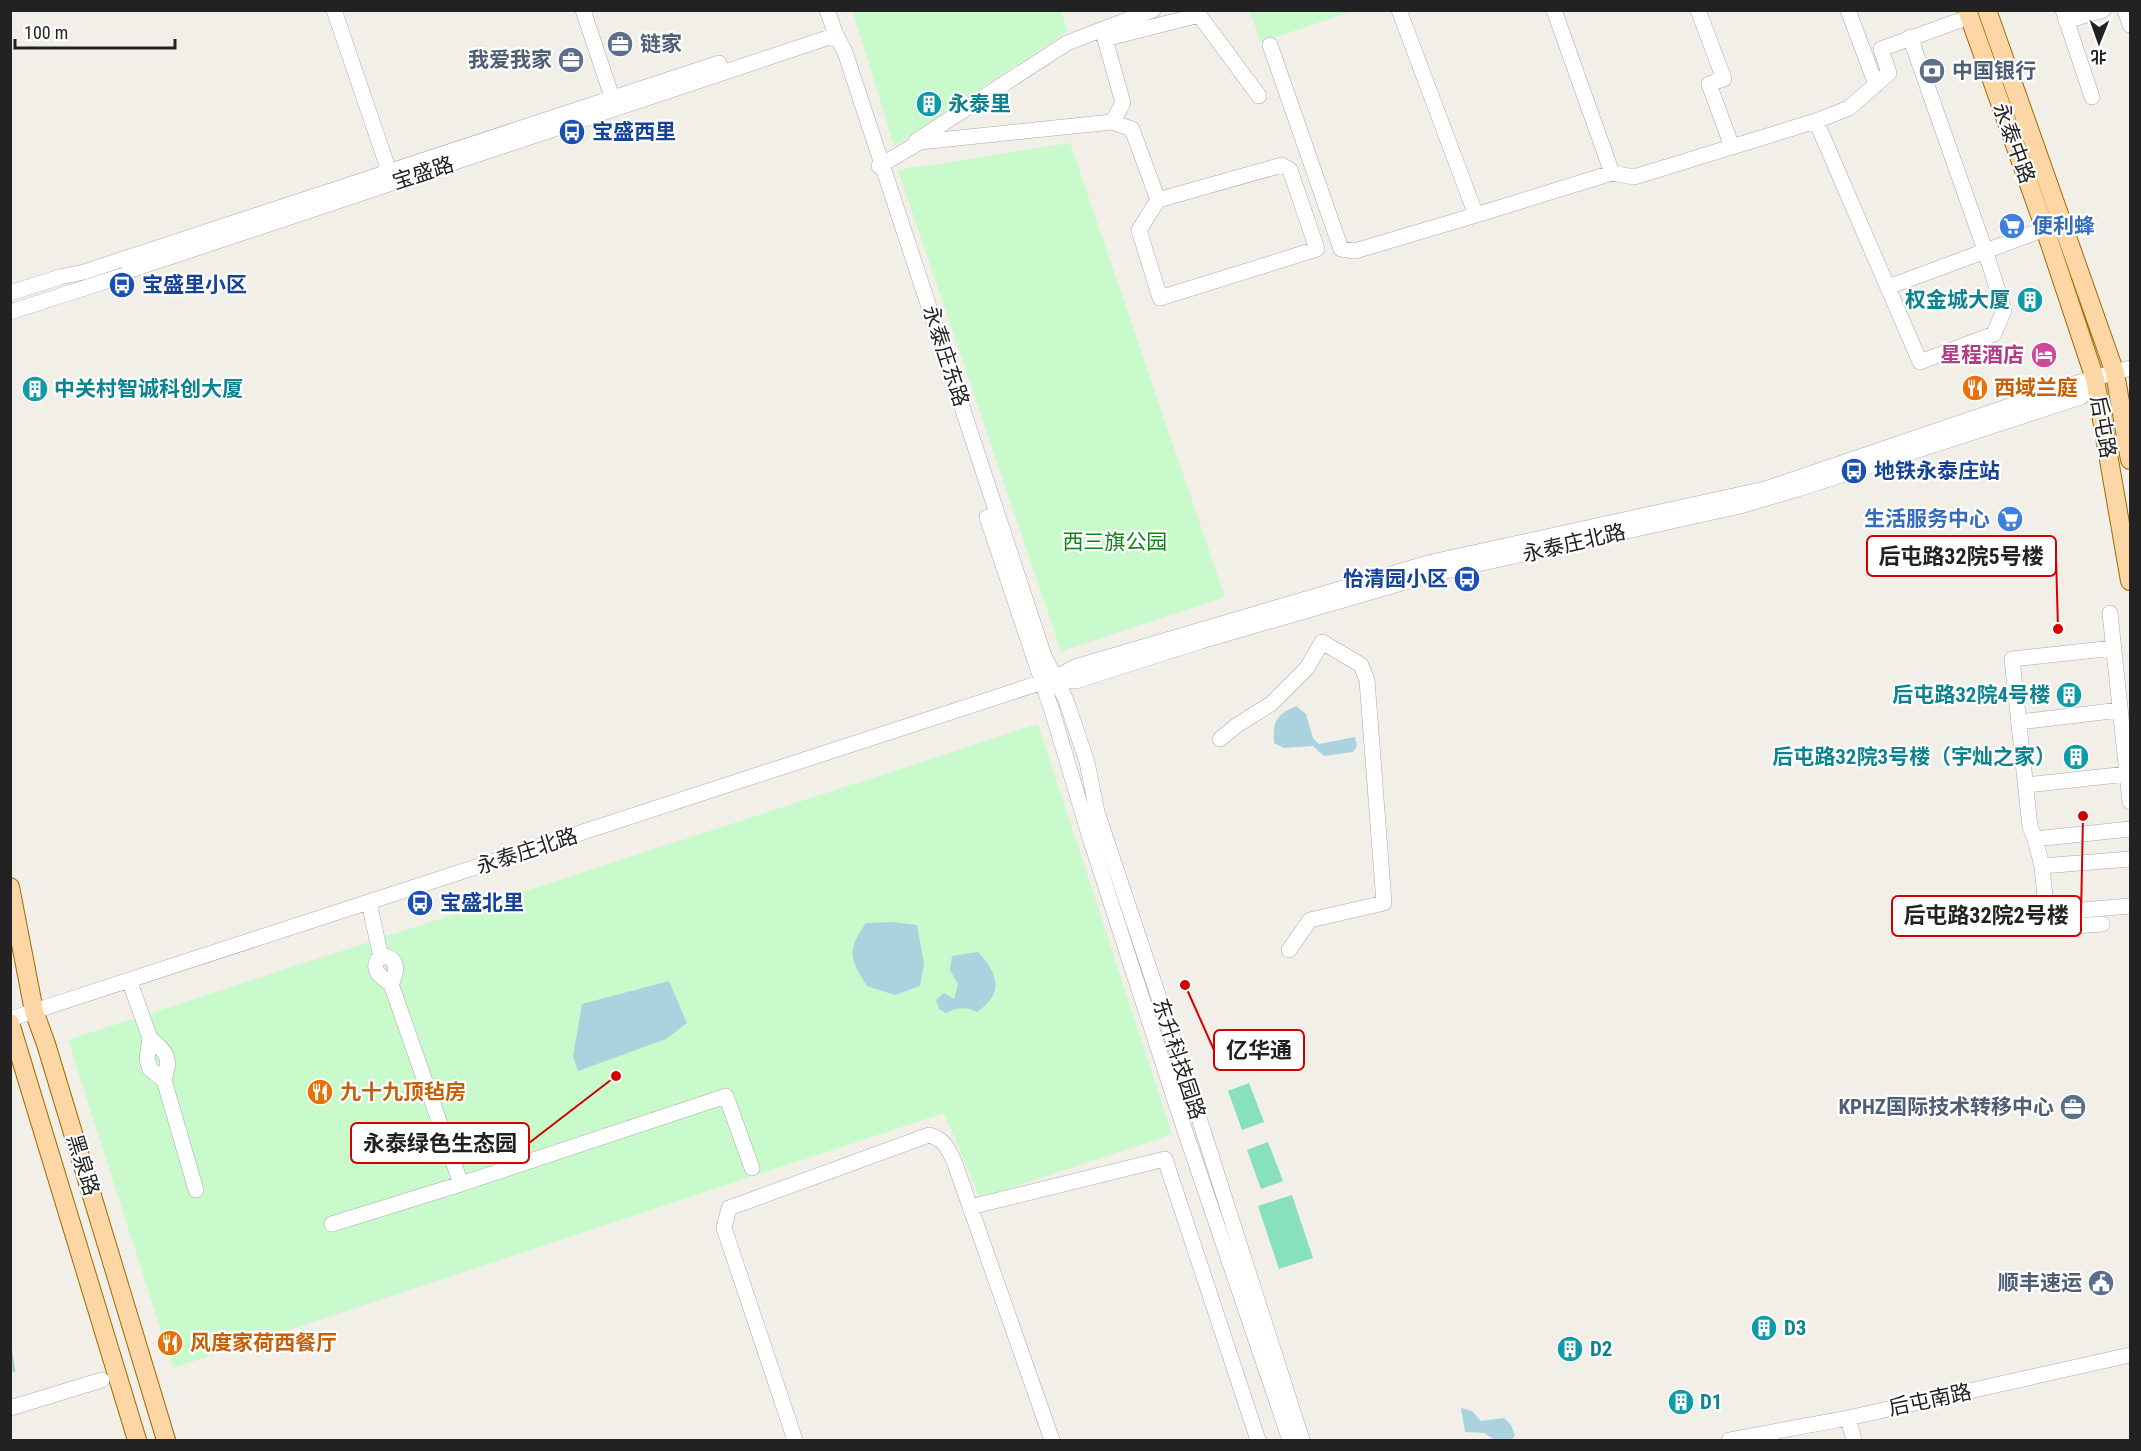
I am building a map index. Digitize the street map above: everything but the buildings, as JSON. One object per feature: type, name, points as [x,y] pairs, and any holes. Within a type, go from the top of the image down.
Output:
[{"type":"main road","name":"永泰中路","points":[[1988,11],[2123,371]]},
{"type":"main road","name":"永泰中路","points":[[1968,14],[2095,379]]},
{"type":"main road","name":"后屯路","points":[[2123,371],[2130,460]]},
{"type":"main road","name":"后屯路","points":[[2095,379],[2130,581]]},
{"type":"main road","name":"黑泉路","points":[[10,886],[34,1011],[166,1440]]},
{"type":"main road","name":"黑泉路","points":[[10,1021],[137,1440]]},
{"type":"street","points":[[334,10],[389,171]]},
{"type":"street","points":[[583,10],[612,97]]},
{"type":"street","points":[[1153,10],[1067,43],[879,166],[921,142],[1112,122],[1132,129],[1158,200]]},
{"type":"street","points":[[1399,10],[1476,215]]},
{"type":"street","points":[[1554,10],[1612,173]]},
{"type":"street","points":[[1698,10],[1724,79],[1709,84],[1732,147]]},
{"type":"street","points":[[1848,10],[1876,85]]},
{"type":"street","points":[[2092,98],[2064,16],[2103,10]]},
{"type":"street","points":[[2125,10],[2130,25]]},
{"type":"street","points":[[1270,45],[1341,249],[1355,251],[1612,173],[1634,177],[1816,121],[1849,108],[1889,73],[1881,48],[1968,14]]},
{"type":"street","points":[[1112,122],[1123,103],[1105,39],[1199,15],[1259,96]]},
{"type":"street","name":"宝盛路","points":[[10,293],[84,272],[806,35],[832,23]]},
{"type":"street","name":"宝盛路","points":[[10,312],[125,275],[131,270],[832,23]]},
{"type":"street","name":"永泰庄东路","points":[[832,23],[845,52],[1051,680]]},
{"type":"street","points":[[1816,121],[1920,362],[1994,334],[2004,310],[1910,38]]},
{"type":"street","points":[[1282,165],[1290,170],[1317,249],[1160,298],[1138,230],[1158,200],[1282,165]]},
{"type":"street","points":[[1888,287],[2045,230]]},
{"type":"street","name":"永泰庄北路","points":[[10,1021],[34,1011],[1051,680],[1076,667],[1432,562],[1765,489],[2055,390],[2123,371]]},
{"type":"street","points":[[2110,613],[2130,801]]},
{"type":"street","points":[[1220,739],[1272,703],[1307,668],[1322,642],[1361,665],[1367,680],[1384,903],[1310,920],[1289,950]]},
{"type":"street","points":[[2102,924],[2048,928],[2042,866],[2036,839],[2030,827],[2012,659],[2114,648]]},
{"type":"street","name":"东升科技园路","points":[[1051,680],[1174,1099],[1290,1440]]},
{"type":"street","name":"东升科技园路","points":[[1051,680],[1066,700],[1087,762],[1097,812],[1199,1118],[1302,1440]]},
{"type":"street","points":[[2019,722],[2120,710]]},
{"type":"street","points":[[2026,785],[2127,774]]},
{"type":"street","points":[[2036,839],[2130,829]]},
{"type":"street","points":[[2042,866],[2130,859]]},
{"type":"street","points":[[369,903],[381,957],[377,960],[377,972],[391,984],[461,1184]]},
{"type":"street","points":[[2046,913],[2130,906]]},
{"type":"street","points":[[129,980],[150,1038],[147,1059],[150,1069],[164,1080],[196,1190]]},
{"type":"street","points":[[332,1224],[461,1184],[726,1096],[752,1168]]},
{"type":"street","points":[[795,1440],[724,1228],[729,1208],[929,1135],[939,1138],[947,1147],[1052,1440]]},
{"type":"street","points":[[970,1207],[1165,1158],[1258,1440]]},
{"type":"street","name":"后屯南路","points":[[1729,1440],[1848,1418],[2130,1356]]},
{"type":"street","points":[[10,1408],[102,1380]]},
{"type":"street","points":[[1848,1418],[1854,1440]]},
{"type":"green space","points":[[857,10],[1061,11],[1068,31],[894,146],[854,15]]},
{"type":"green space","points":[[1249,10],[1353,11],[1261,42]]},
{"type":"green space","name":"西三旗公园","points":[[1070,143],[1225,597],[1061,651],[898,170]]},
{"type":"green space","points":[[1038,724],[1172,1134],[980,1198],[944,1113],[173,1368],[68,1040]]},
{"type":"green space","points":[[1249,1083],[1264,1122],[1242,1130],[1228,1091]]},
{"type":"green space","points":[[1268,1142],[1283,1181],[1261,1189],[1247,1150]]},
{"type":"green space","points":[[1292,1195],[1313,1258],[1279,1269],[1258,1206]]},
{"type":"water","points":[[1296,706],[1306,714],[1313,738],[1319,744],[1355,737],[1357,746],[1353,752],[1324,756],[1313,746],[1284,748],[1274,743],[1274,729],[1277,720],[1284,712]]},
{"type":"water","points":[[893,922],[917,925],[924,963],[920,986],[895,995],[867,986],[853,955],[855,941],[866,923]]},
{"type":"water","points":[[978,952],[994,976],[996,984],[992,998],[977,1012],[961,1008],[946,1013],[939,1009],[936,1000],[944,993],[954,999],[958,984],[950,970],[952,956]]},
{"type":"water","points":[[669,981],[687,1023],[666,1039],[578,1071],[573,1056],[582,1004]]},
{"type":"water","points":[[1461,1408],[1472,1411],[1481,1421],[1504,1418],[1511,1425],[1515,1435],[1512,1440],[1495,1440],[1484,1433],[1465,1432]]},
{"type":"waterway","points":[[10,1347],[14,1371]]},
{"type":"place","name":"链家","points":[[620,44]]},
{"type":"place","name":"我爱我家","points":[[571,60]]},
{"type":"place","name":"中国银行","points":[[1932,71]]},
{"type":"place","name":"永泰里","points":[[929,104]]},
{"type":"place","name":"宝盛西里","points":[[572,132]]},
{"type":"place","name":"便利蜂","points":[[2012,226]]},
{"type":"place","name":"宝盛里小区","points":[[122,285]]},
{"type":"place","name":"权金城大厦","points":[[2030,300]]},
{"type":"place","name":"星程酒店","points":[[2044,355]]},
{"type":"place","name":"西域兰庭","points":[[1975,388]]},
{"type":"place","name":"中关村智诚科创大厦","points":[[35,389]]},
{"type":"place","name":"地铁永泰庄站","points":[[1854,471]]},
{"type":"place","name":"生活服务中心","points":[[2010,519]]},
{"type":"place","name":"怡清园小区","points":[[1467,579]]},
{"type":"place","name":"后屯路32院5号楼","points":[[2058,629]]},
{"type":"place","name":"后屯路32院4号楼","points":[[2069,695]]},
{"type":"place","name":"后屯路32院3号楼（宇灿之家）","points":[[2076,757]]},
{"type":"place","name":"后屯路32院2号楼","points":[[2083,816]]},
{"type":"place","name":"宝盛北里","points":[[420,903]]},
{"type":"place","name":"亿华通","points":[[1185,985]]},
{"type":"place","name":"永泰绿色生态园","points":[[616,1076]]},
{"type":"place","name":"九十九顶毡房","points":[[320,1092]]},
{"type":"place","name":"KPHZ国际技术转移中心","points":[[2073,1107]]},
{"type":"place","name":"顺丰速运","points":[[2101,1283]]},
{"type":"place","name":"D3","points":[[1764,1328]]},
{"type":"place","name":"风度家荷西餐厅","points":[[170,1343]]},
{"type":"place","name":"D2","points":[[1570,1349]]},
{"type":"place","name":"D1","points":[[1681,1402]]}]
